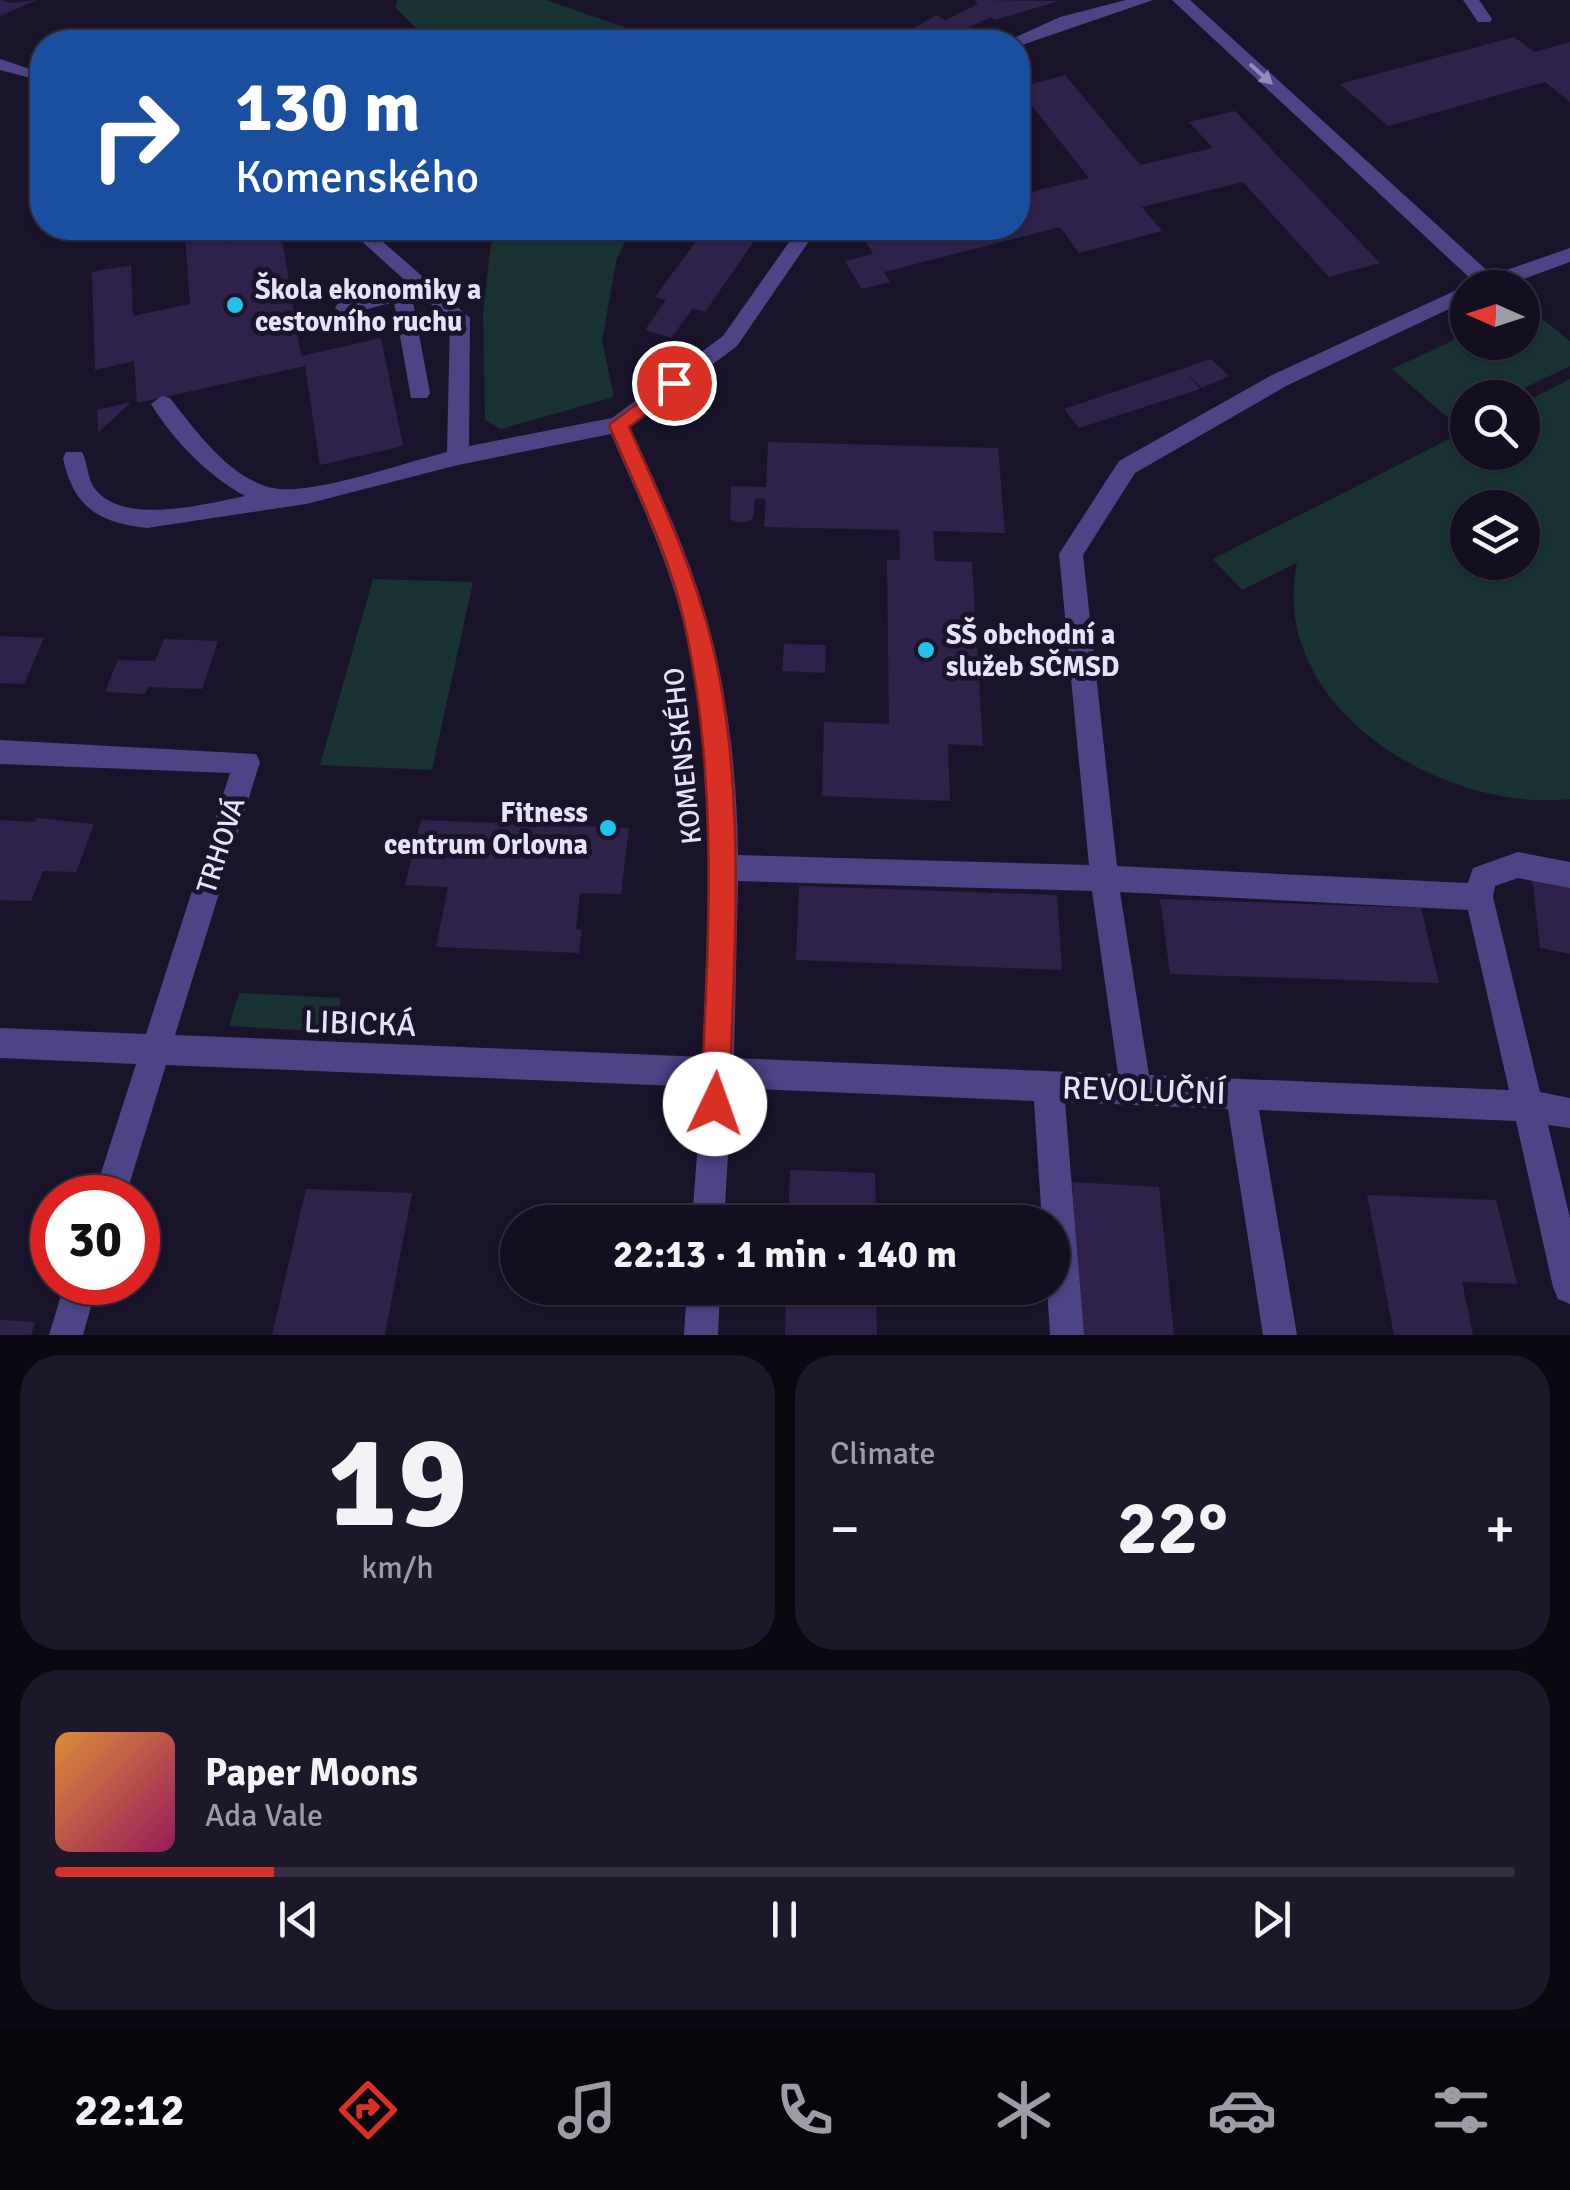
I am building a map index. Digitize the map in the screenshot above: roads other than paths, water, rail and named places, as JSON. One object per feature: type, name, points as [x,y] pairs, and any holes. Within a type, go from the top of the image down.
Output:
[{"type":"street","points":[[1030,35],[1066,20],[1145,0]]},
{"type":"street","points":[[1180,0],[1460,270]]},
{"type":"street","points":[[1471,0],[1484,20]]},
{"type":"street","points":[[0,64],[30,75]]},
{"type":"street","points":[[370,240],[460,318],[458,457]]},
{"type":"street","points":[[74,458],[88,496],[116,516],[170,517],[328,490],[458,457],[618,425],[730,342],[801,240]]},
{"type":"street","points":[[1525,270],[1570,254]]},
{"type":"street","points":[[345,308],[402,296],[422,286]]},
{"type":"street","points":[[402,296],[410,319],[419,393]]},
{"type":"street","points":[[1136,1090],[1104,878],[1071,554],[1127,467],[1280,380],[1450,300]]},
{"type":"street","points":[[162,404],[207,462],[273,499]]},
{"type":"street","name":"KOMENSKÉHO","points":[[618,425],[666,536],[694,615],[716,732],[724,868],[709,1205]]},
{"type":"street","name":"TRHOVÁ","points":[[0,752],[247,762],[156,1049]]},
{"type":"street","points":[[1570,874],[1518,865],[1484,878],[1479,897],[1570,1286]]},
{"type":"street","points":[[724,868],[1104,878],[1479,897]]},
{"type":"street","name":"LIBICKÁ","points":[[0,1043],[717,1072]]},
{"type":"street","points":[[116,1175],[156,1049]]},
{"type":"street","name":"REVOLUČNÍ","points":[[717,1072],[1529,1106],[1570,1113]]},
{"type":"street","points":[[1048,1086],[1067,1335]]},
{"type":"street","points":[[1242,1094],[1280,1335]]},
{"type":"street","points":[[66,1335],[75,1305]]},
{"type":"street","points":[[701,1335],[703,1305]]},
{"type":"place","name":"Škola ekonomiky a cestovního ruchu","points":[[235,305]]},
{"type":"place","name":"SŠ obchodní a služeb SČMSD","points":[[926,650]]},
{"type":"place","name":"Fitness centrum Orlovna","points":[[608,828]]}]
